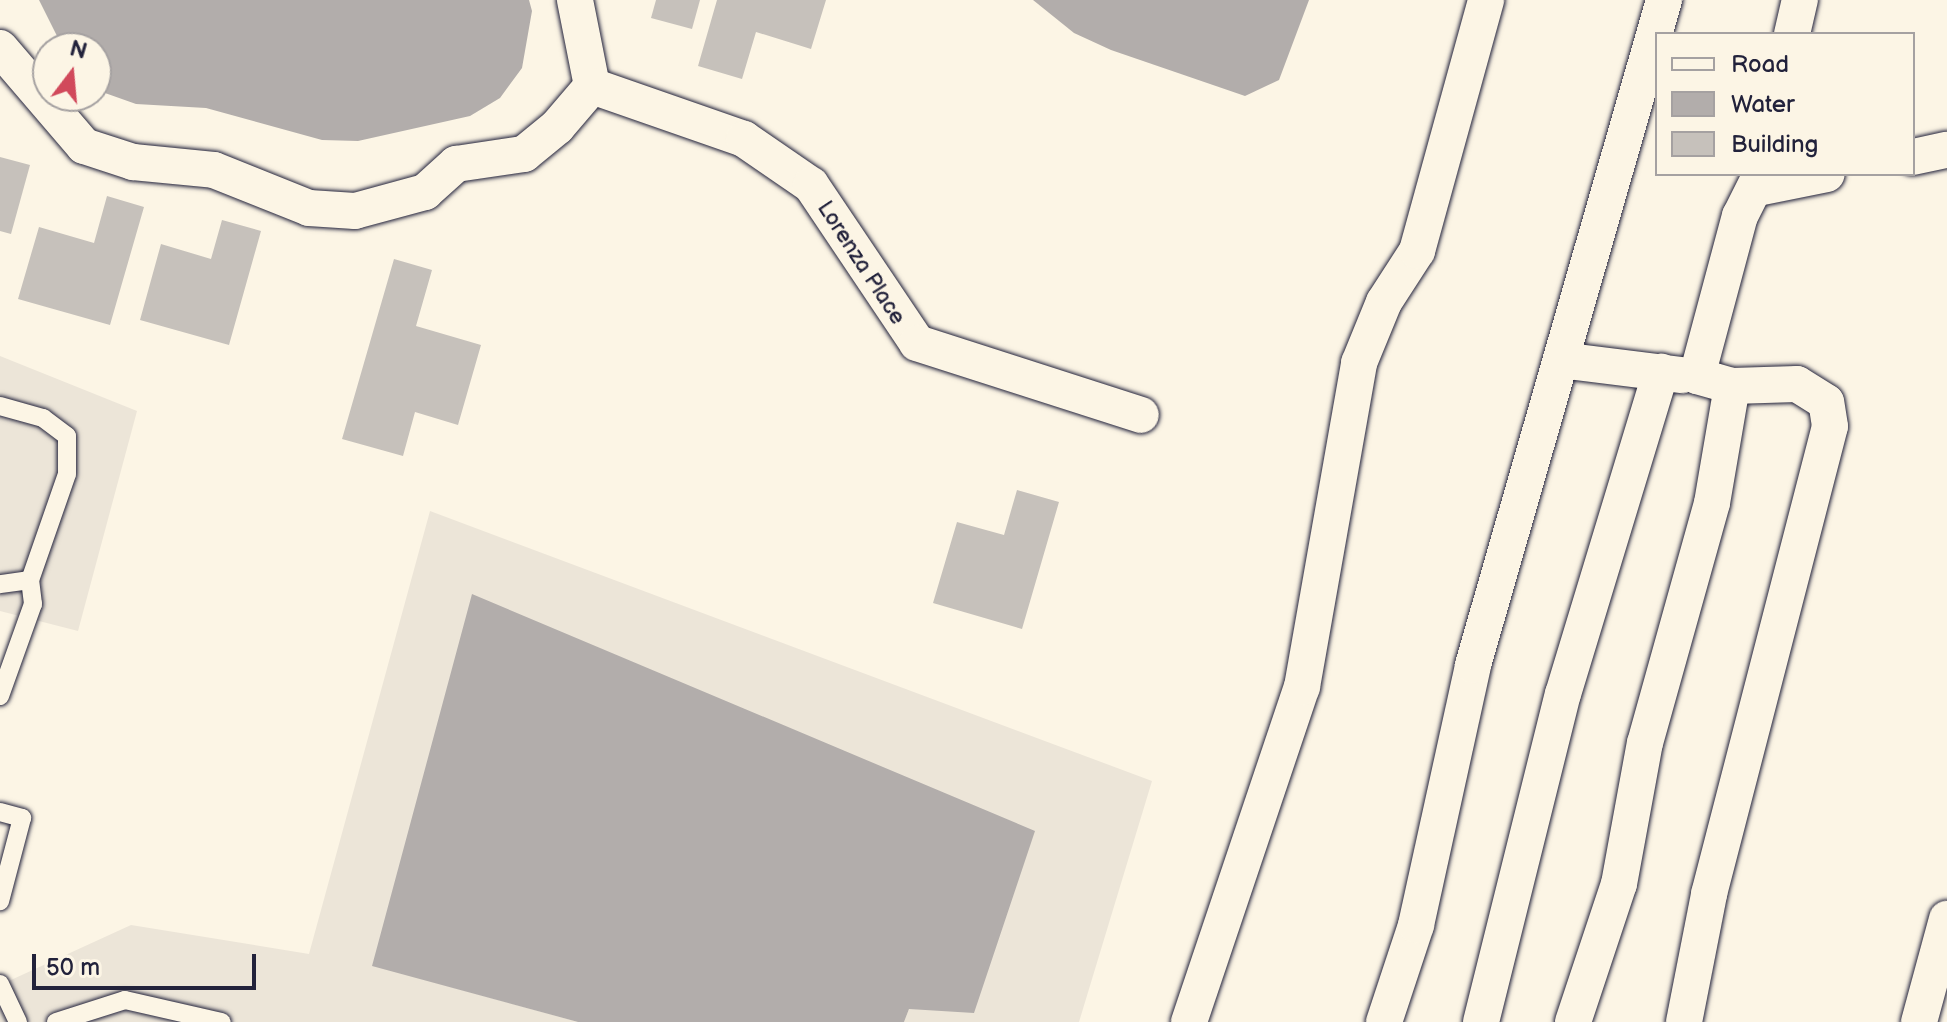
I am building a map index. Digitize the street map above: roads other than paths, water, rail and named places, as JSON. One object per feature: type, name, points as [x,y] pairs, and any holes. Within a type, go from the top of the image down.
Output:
[{"type":"street","points":[[0,48],[84,146],[133,162],[214,170],[309,208],[355,211],[425,192],[456,164],[524,154],[592,86],[575,0]]},
{"type":"street","points":[[1189,1022],[1302,687],[1359,363],[1384,302],[1417,251],[1486,0]]},
{"type":"street","points":[[1384,1022],[1416,925],[1473,665],[1664,0]]},
{"type":"street","points":[[1792,32],[1800,0]]},
{"type":"street","name":"Lorenza Place","points":[[592,86],[744,139],[811,185],[917,343],[1141,415]]},
{"type":"street","points":[[1915,157],[1947,150]]},
{"type":"street","points":[[1697,376],[1740,216],[1759,181],[1808,176]]},
{"type":"street","points":[[1561,360],[1697,376],[1732,386],[1797,384],[1826,402],[1830,426],[1709,894],[1684,1022]]},
{"type":"street","points":[[1481,1022],[1563,694],[1661,372]]},
{"type":"street","points":[[1573,1022],[1619,884],[1645,743],[1712,503],[1732,386]]},
{"type":"street","points":[[1919,1022],[1947,919]]},
{"type":"lane","points":[[0,406],[43,418],[67,436],[67,474],[30,580],[33,604],[3,697]]},
{"type":"lane","points":[[0,584],[30,580]]},
{"type":"lane","points":[[0,812],[22,818],[0,901]]},
{"type":"lane","points":[[0,984],[18,1022]]},
{"type":"lane","points":[[56,1022],[125,1000],[222,1022]]},
{"type":"water","points":[[39,0],[529,0],[532,11],[522,68],[500,98],[470,116],[358,141],[322,140],[206,108],[136,104],[112,95],[112,32],[55,32]]},
{"type":"water","points":[[1033,0],[1309,0],[1279,80],[1245,96],[1111,50],[1074,33]]},
{"type":"water","points":[[472,594],[1035,831],[974,1013],[909,1009],[904,1022],[578,1022],[372,966]]}]
